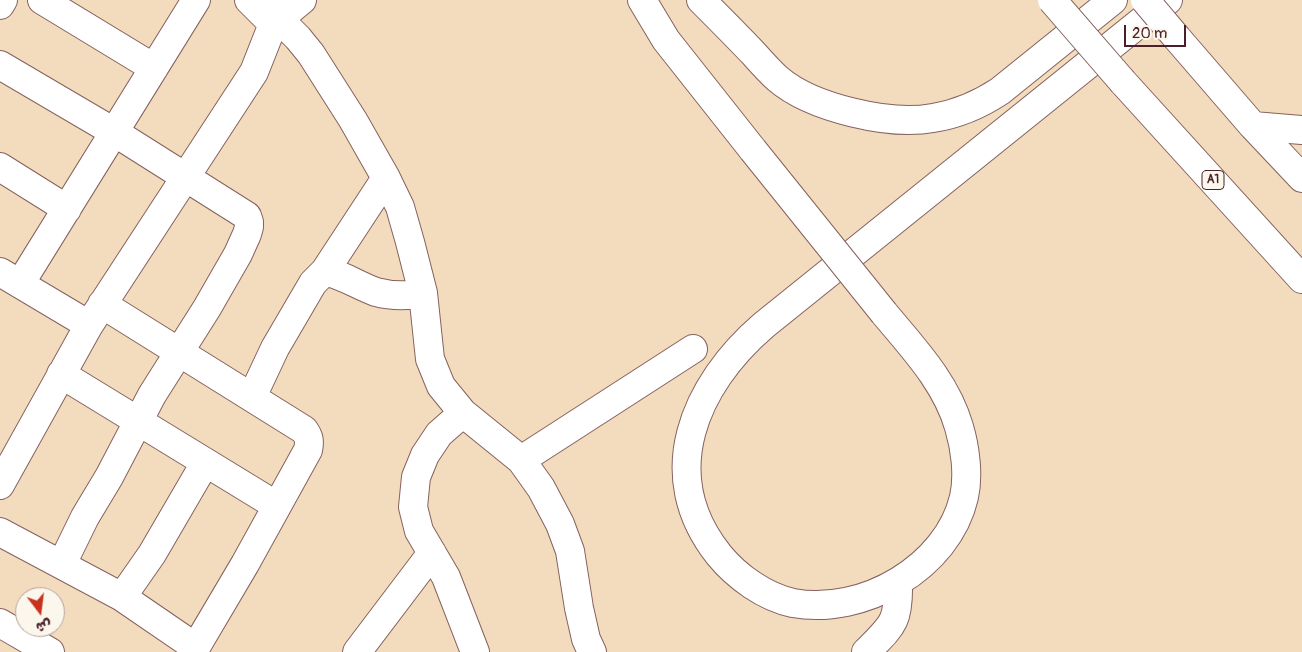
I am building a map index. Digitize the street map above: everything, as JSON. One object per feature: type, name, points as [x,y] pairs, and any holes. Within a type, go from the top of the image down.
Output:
[{"type":"main road","points":[[0,5],[3,0]]},
{"type":"main road","points":[[42,0],[154,68]]},
{"type":"main road","points":[[0,532],[122,598],[194,650],[245,564],[308,450],[310,443],[304,430],[178,353],[96,314],[7,282],[67,208],[196,0]]},
{"type":"main road","points":[[249,0],[276,12],[289,30],[311,54],[353,120],[386,178],[400,207],[423,293],[430,359],[441,386],[463,413],[521,460],[541,488],[560,524],[570,551],[578,608],[586,639],[592,652]]},
{"type":"main road","points":[[0,485],[10,443],[61,374],[96,314],[254,72],[276,12],[302,0]]},
{"type":"main road","points":[[642,0],[666,40],[753,150],[884,313],[930,369],[942,387],[959,427],[966,473],[964,496],[957,517],[946,536],[932,554],[898,582],[878,592],[858,600],[815,605],[793,602],[774,596],[755,586],[724,561],[700,527],[687,487],[685,466],[689,441],[696,417],[718,373],[747,339],[1100,55],[1168,0]]},
{"type":"main road","points":[[701,0],[778,79],[792,88],[825,105],[896,120],[932,119],[959,112],[984,101],[1000,91],[1113,0]]},
{"type":"main road","name":"A1","points":[[1052,0],[1123,82],[1302,279]]},
{"type":"main road","points":[[1145,0],[1253,126],[1298,169]]},
{"type":"main road","points":[[0,65],[186,177],[247,216],[250,222],[247,234],[233,262],[165,372],[109,477],[85,517],[62,564]]},
{"type":"main road","points":[[1253,126],[1302,130]]},
{"type":"main road","points":[[0,167],[67,208]]},
{"type":"main road","points":[[252,397],[275,348],[313,283],[325,271],[386,178]]},
{"type":"main road","points":[[325,271],[335,273],[377,292],[397,295],[423,293]]},
{"type":"main road","points":[[521,460],[693,349]]},
{"type":"main road","points":[[61,374],[277,506]]},
{"type":"main road","points":[[463,413],[439,434],[425,456],[416,477],[413,507],[419,531],[446,576],[475,652]]},
{"type":"main road","points":[[122,598],[152,554],[205,463]]},
{"type":"main road","points":[[357,652],[432,553]]},
{"type":"main road","points":[[866,652],[886,632],[895,619],[898,603],[898,582]]},
{"type":"main road","points":[[0,623],[50,652]]}]
